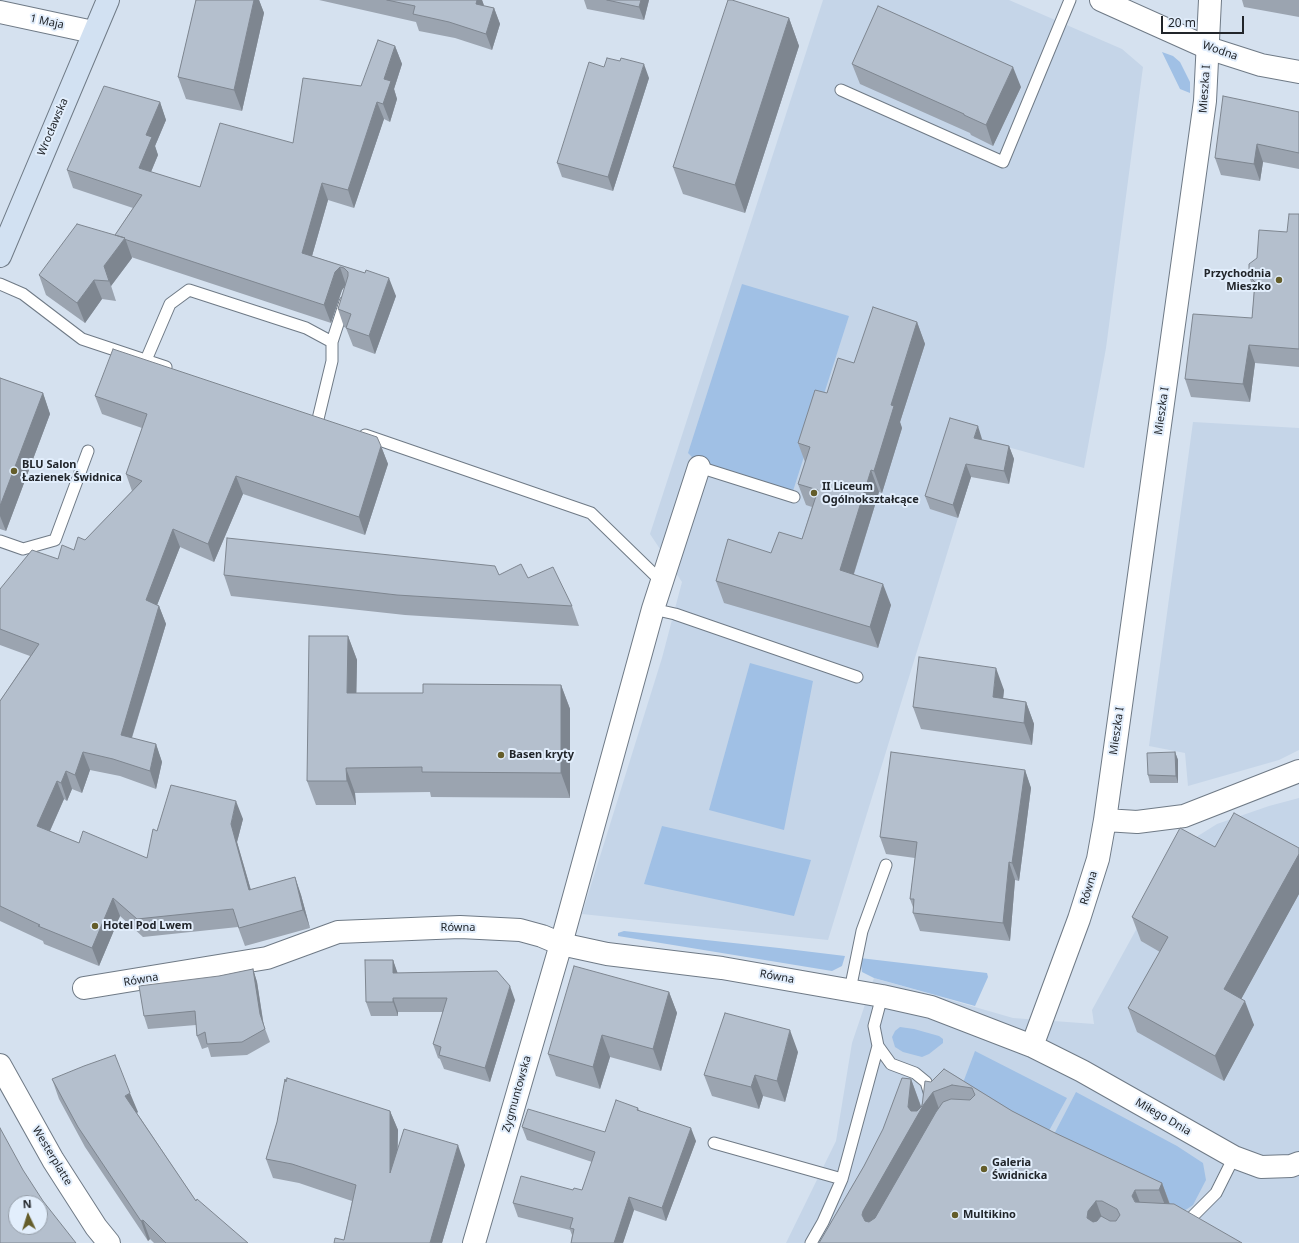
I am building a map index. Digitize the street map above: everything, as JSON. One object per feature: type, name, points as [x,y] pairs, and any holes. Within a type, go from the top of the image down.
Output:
[{"type":"main road","name":"Wrocławska","points":[[0,256],[93,32],[108,0]]},
{"type":"street","name":"Wodna","points":[[1101,0],[1208,48],[1260,65],[1299,72]]},
{"type":"street","name":"Mieszka I","points":[[1105,820],[1205,101],[1210,0]]},
{"type":"street","name":"1 Maja","points":[[0,12],[93,32]]},
{"type":"street","name":"Zygmuntowska","points":[[474,1243],[561,944],[653,609],[699,467]]},
{"type":"street","points":[[1105,820],[1137,822],[1184,816],[1299,771]]},
{"type":"street","name":"Równa","points":[[84,988],[267,958],[338,932],[460,927],[520,930],[542,936],[561,944],[607,954],[722,968],[850,990],[931,1007],[1032,1046],[1079,919],[1098,859],[1105,820]]},
{"type":"street","name":"Miłego Dnia","points":[[1032,1046],[1082,1071],[1234,1157],[1261,1167],[1291,1166],[1299,1163]]},
{"type":"street","name":"Westerplatte","points":[[0,1065],[53,1160],[96,1227],[110,1243]]},
{"type":"lane","points":[[840,90],[1003,162],[1070,0]]},
{"type":"lane","points":[[0,284],[23,294],[82,339],[176,370]]},
{"type":"lane","points":[[146,360],[170,304],[189,290],[306,328],[332,342]]},
{"type":"lane","points":[[318,419],[332,361],[332,342],[348,292]]},
{"type":"lane","points":[[355,432],[591,513],[662,582]]},
{"type":"lane","points":[[0,541],[23,549],[55,540],[88,451]]},
{"type":"lane","points":[[699,467],[794,497]]},
{"type":"lane","points":[[653,609],[675,614],[857,677]]},
{"type":"lane","points":[[850,990],[862,931],[886,866]]},
{"type":"lane","points":[[882,996],[874,1026],[878,1046],[891,1064],[915,1073],[926,1082],[930,1095],[929,1102]]},
{"type":"lane","points":[[811,1243],[823,1222],[842,1179],[878,1046]]},
{"type":"lane","points":[[714,1143],[842,1179]]},
{"type":"lane","points":[[1176,1226],[1182,1226],[1212,1197],[1234,1157]]},
{"type":"shaded area","name":"II Liceum Ogólnokształcące","points":[[823,0],[1009,0],[1122,49],[1143,67],[1106,348],[1084,468],[982,440],[828,940],[582,914],[662,658],[682,582],[650,534]]},
{"type":"shaded area","points":[[1162,52],[1173,56],[1180,62],[1190,82],[1190,93],[1180,89]]},
{"type":"shaded area","points":[[742,284],[849,316],[793,491],[696,461],[688,453]]},
{"type":"shaded area","points":[[1193,422],[1299,428],[1299,750],[1279,760],[1188,786],[1185,753],[1149,746]]},
{"type":"shaded area","points":[[750,663],[813,681],[784,830],[709,810]]},
{"type":"shaded area","points":[[1299,798],[1299,1243],[786,1243],[836,1141],[852,1043],[874,978],[1013,1018],[1094,1024],[1092,1010],[1182,846],[1217,824],[1269,806]]},
{"type":"shaded area","points":[[662,826],[811,860],[794,916],[644,884]]},
{"type":"shaded area","points":[[624,931],[845,956],[842,966],[832,971],[618,936],[618,933]]},
{"type":"shaded area","points":[[860,958],[987,973],[988,977],[975,1006],[874,978],[862,972]]},
{"type":"shaded area","points":[[900,1027],[939,1036],[943,1039],[943,1043],[929,1054],[922,1057],[903,1052],[895,1047],[892,1037],[895,1031]]},
{"type":"shaded area","points":[[975,1051],[1067,1098],[1045,1138],[961,1088]]},
{"type":"shaded area","points":[[1076,1092],[1177,1146],[1203,1163],[1206,1180],[1193,1205],[1178,1215],[1050,1142]]},
{"type":"building","points":[[196,0],[254,0],[234,90],[178,77]]},
{"type":"building","points":[[387,0],[477,0],[476,4],[494,8],[486,34],[449,22],[413,14],[415,6]]},
{"type":"building","points":[[607,0],[641,0],[639,7]]},
{"type":"building","points":[[728,0],[789,18],[735,185],[673,167]]},
{"type":"building","points":[[878,6],[1013,67],[986,125],[852,64]]},
{"type":"building","points":[[378,40],[395,46],[384,79],[391,81],[383,104],[377,102],[348,190],[322,183],[302,253],[365,273],[366,270],[389,278],[369,336],[346,328],[351,314],[338,309],[348,276],[348,272],[344,268],[340,267],[335,272],[324,305],[124,239],[125,238],[115,235],[142,195],[67,170],[104,86],[160,102],[146,135],[152,137],[139,168],[200,187],[220,123],[293,143],[303,78],[361,86]]},
{"type":"building","points":[[607,58],[620,61],[621,58],[644,64],[608,177],[557,163],[589,62],[604,67]]},
{"type":"building","points":[[1223,96],[1299,112],[1299,153],[1257,144],[1254,164],[1215,158]]},
{"type":"building","points":[[1289,214],[1299,214],[1299,349],[1249,345],[1243,384],[1185,379],[1193,314],[1252,318],[1255,282],[1249,276],[1249,264],[1257,258],[1259,230],[1287,232]]},
{"type":"building","points":[[77,224],[125,238],[104,266],[109,281],[94,280],[77,303],[39,275]]},
{"type":"building","points":[[873,307],[917,322],[891,405],[894,406],[874,471],[871,470],[840,570],[883,584],[870,627],[716,581],[728,539],[771,553],[779,532],[802,539],[818,490],[798,484],[810,447],[798,443],[815,390],[827,393],[838,358],[854,363]]},
{"type":"building","points":[[113,349],[377,437],[381,446],[359,517],[236,476],[208,544],[173,529],[146,600],[159,606],[121,735],[156,744],[150,771],[113,759],[83,752],[75,775],[66,771],[61,783],[57,781],[37,826],[79,843],[83,831],[147,858],[153,829],[157,831],[171,785],[236,801],[231,824],[249,890],[295,877],[303,910],[239,928],[233,909],[137,919],[113,898],[92,948],[38,926],[40,925],[0,906],[0,701],[39,644],[0,629],[0,589],[32,550],[58,559],[62,545],[74,550],[78,537],[85,540],[142,481],[126,474],[147,414],[95,396]]},
{"type":"building","points":[[0,378],[43,393],[0,506]]},
{"type":"building","points":[[950,418],[978,426],[974,438],[1009,446],[1004,471],[966,464],[953,505],[925,496]]},
{"type":"building","points":[[227,538],[495,566],[499,575],[521,564],[528,578],[553,567],[572,606],[397,595],[224,575]]},
{"type":"building","points":[[309,636],[348,636],[347,693],[423,693],[423,684],[561,685],[561,773],[422,772],[422,767],[346,768],[347,781],[307,781]]},
{"type":"building","points":[[919,657],[996,668],[993,697],[1026,702],[1024,723],[913,707]]},
{"type":"building","points":[[891,752],[1025,770],[1012,863],[1009,862],[1003,923],[913,913],[914,899],[910,899],[917,842],[880,837]]},
{"type":"building","points":[[1175,752],[1176,776],[1148,775],[1147,753]]},
{"type":"building","points":[[1234,813],[1299,848],[1299,854],[1224,989],[1245,1001],[1215,1056],[1128,1008],[1168,937],[1132,917],[1180,828],[1215,847]]},
{"type":"building","points":[[365,960],[393,960],[393,973],[497,971],[510,986],[485,1068],[439,1055],[441,1047],[433,1044],[447,998],[393,998],[393,1002],[366,1002]]},
{"type":"building","points":[[574,966],[669,992],[653,1049],[602,1035],[593,1067],[548,1054]]},
{"type":"building","points":[[253,969],[260,1014],[265,1029],[242,1042],[207,1044],[205,1032],[197,1036],[195,1011],[144,1016],[139,986],[219,976]]},
{"type":"building","points":[[725,1013],[790,1030],[777,1081],[755,1075],[751,1087],[704,1075]]},
{"type":"building","points":[[115,1055],[130,1093],[125,1096],[196,1201],[197,1199],[248,1243],[166,1243],[143,1220],[141,1221],[78,1127],[52,1079]]},
{"type":"building","name":"Galeria Świdnicka","points":[[944,1069],[1012,1111],[1162,1183],[1159,1190],[1135,1190],[1132,1196],[1135,1202],[1174,1204],[1242,1243],[819,1243],[864,1166],[883,1129],[902,1078],[911,1079],[908,1107],[911,1111],[917,1111],[922,1106],[925,1081],[931,1082]],"holes":[[[952,1085],[972,1088],[975,1095],[970,1100],[951,1099],[943,1102],[875,1218],[869,1222],[865,1221],[862,1215],[863,1211],[924,1104],[933,1092]],[[1096,1201],[1102,1201],[1117,1209],[1120,1215],[1116,1221],[1110,1221],[1101,1216],[1097,1221],[1093,1222],[1087,1218],[1088,1211]]]},
{"type":"building","points":[[287,1078],[390,1111],[390,1173],[404,1129],[458,1145],[430,1243],[334,1243],[335,1238],[344,1240],[356,1185],[292,1164],[266,1159],[277,1122],[285,1079],[286,1082]]},
{"type":"building","points":[[616,1100],[638,1108],[637,1110],[691,1128],[662,1208],[629,1197],[614,1243],[571,1243],[574,1229],[570,1228],[573,1218],[513,1203],[521,1176],[573,1190],[574,1188],[582,1190],[595,1152],[522,1127],[528,1109],[605,1132]]},
{"type":"building","points":[[0,1128],[23,1170],[39,1195],[8,1195],[8,1235],[48,1235],[48,1207],[76,1243],[0,1243]]},
{"type":"place","name":"Przychodnia Mieszko","points":[[1279,280]]},
{"type":"place","name":"BLU Salon Łazienek Świdnica","points":[[14,471]]},
{"type":"place","name":"II Liceum Ogólnokształcące","points":[[814,493]]},
{"type":"place","name":"Basen kryty","points":[[501,755]]},
{"type":"place","name":"Hotel Pod Lwem","points":[[95,926]]},
{"type":"place","name":"Galeria Świdnicka","points":[[984,1169]]},
{"type":"place","name":"Multikino","points":[[955,1215]]}]
